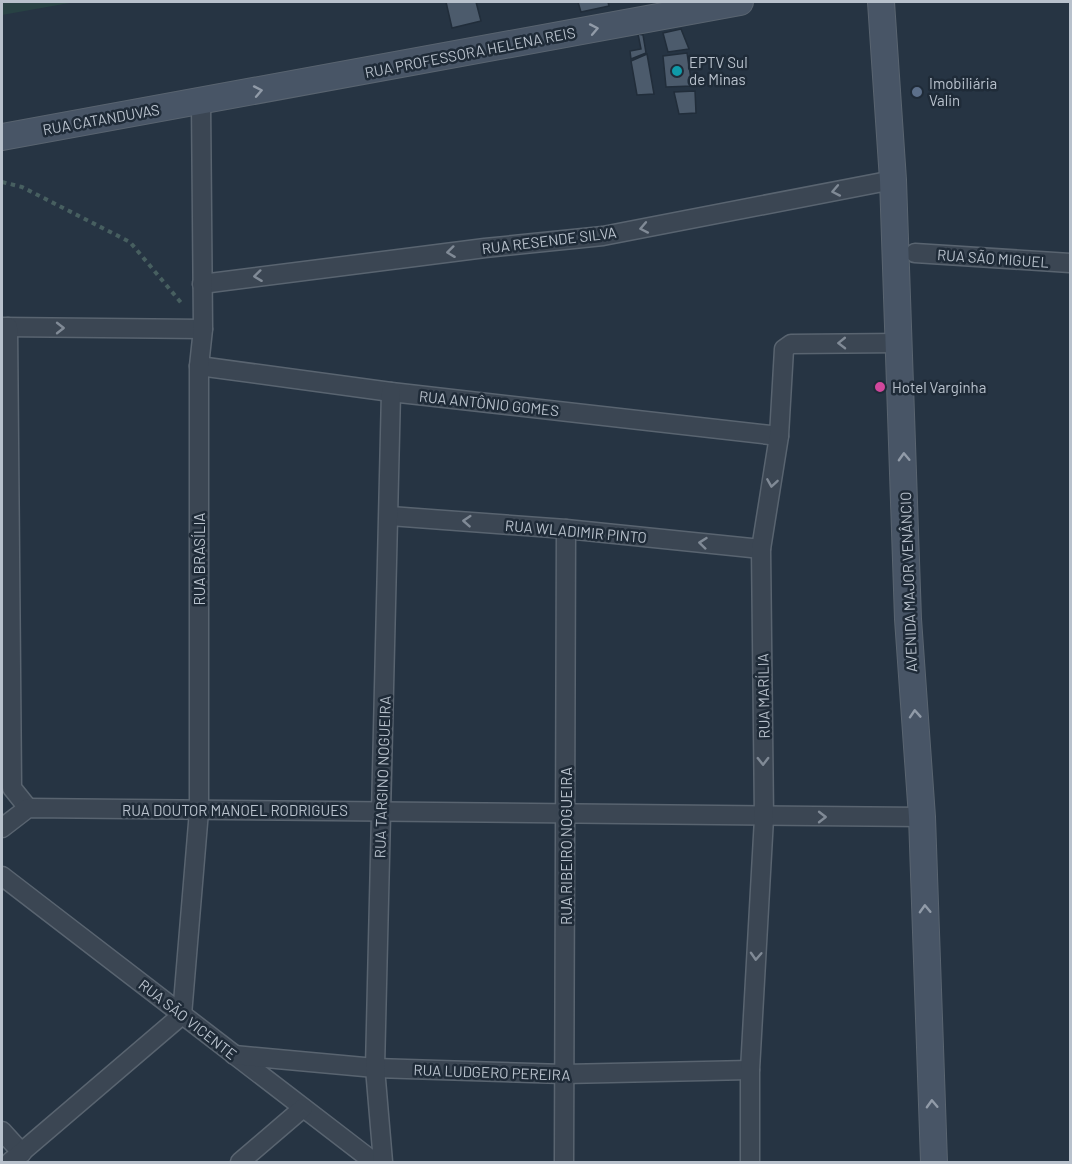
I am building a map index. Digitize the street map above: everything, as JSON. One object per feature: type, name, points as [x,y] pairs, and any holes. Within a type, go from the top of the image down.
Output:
[{"type":"main road","name":"RUA PROFESSORA HELENA REIS","points":[[201,102],[740,2]]},
{"type":"main road","name":"AVENIDA MAJOR VENÂNCIO","points":[[880,2],[893,180],[908,619],[922,817],[934,1162]]},
{"type":"main road","name":"RUA CATANDUVAS","points":[[2,137],[201,102]]},
{"type":"street","name":"RUA BRASÍLIA","points":[[183,1015],[199,811],[199,366],[203,329],[201,102]]},
{"type":"street","name":"RUA RESENDE SILVA","points":[[202,284],[484,248],[603,236],[893,180]]},
{"type":"street","name":"RUA SÃO MIGUEL","points":[[915,253],[1071,263]]},
{"type":"street","points":[[2,828],[28,808],[12,788],[5,327],[203,329]]},
{"type":"street","name":"RUA MARÍLIA","points":[[750,1162],[750,1070],[764,818],[761,549],[779,435],[784,349],[787,346],[900,343]]},
{"type":"street","name":"RUA ANTÔNIO GOMES","points":[[199,366],[391,392],[779,435]]},
{"type":"street","name":"RUA TARGINO NOGUEIRA","points":[[383,1162],[375,1068],[380,811],[390,516],[391,392]]},
{"type":"street","name":"RUA WLADIMIR PINTO","points":[[390,516],[566,529],[761,549]]},
{"type":"street","name":"RUA RIBEIRO NOGUEIRA","points":[[564,1162],[566,529]]},
{"type":"street","name":"RUA DOUTOR MANOEL RODRIGUES","points":[[28,808],[566,813],[764,818],[922,817]]},
{"type":"street","name":"RUA SÃO VICENTE","points":[[2,876],[374,1162]]},
{"type":"street","points":[[2,1131],[16,1158],[183,1015]]},
{"type":"street","name":"RUA LUDGERO PEREIRA","points":[[234,1055],[375,1068],[564,1074],[750,1070]]},
{"type":"street","points":[[240,1162],[303,1108]]},
{"type":"path","points":[[2,182],[22,187],[130,242],[203,329]]},
{"type":"green space","points":[[2,2],[75,2],[2,15]]},
{"type":"building","points":[[446,2],[476,2],[481,21],[452,28]]},
{"type":"building","points":[[578,2],[608,2],[609,6],[581,12]]},
{"type":"building","name":"EPTV Sul de Minas","points":[[681,29],[689,49],[668,52],[663,33]]},
{"type":"building","name":"EPTV Sul de Minas","points":[[638,34],[643,35],[646,53],[631,59],[630,51],[641,49]]},
{"type":"building","name":"EPTV Sul de Minas","points":[[687,53],[692,86],[666,87],[663,56]]},
{"type":"building","name":"EPTV Sul de Minas","points":[[647,54],[654,94],[637,95],[631,61]]},
{"type":"building","name":"EPTV Sul de Minas","points":[[695,91],[696,113],[679,114],[674,92]]},
{"type":"place","name":"EPTV Sul de Minas","points":[[677,71]]},
{"type":"place","name":"Imobiliária Valin","points":[[917,92]]},
{"type":"place","name":"Hotel Varginha","points":[[880,387]]}]
